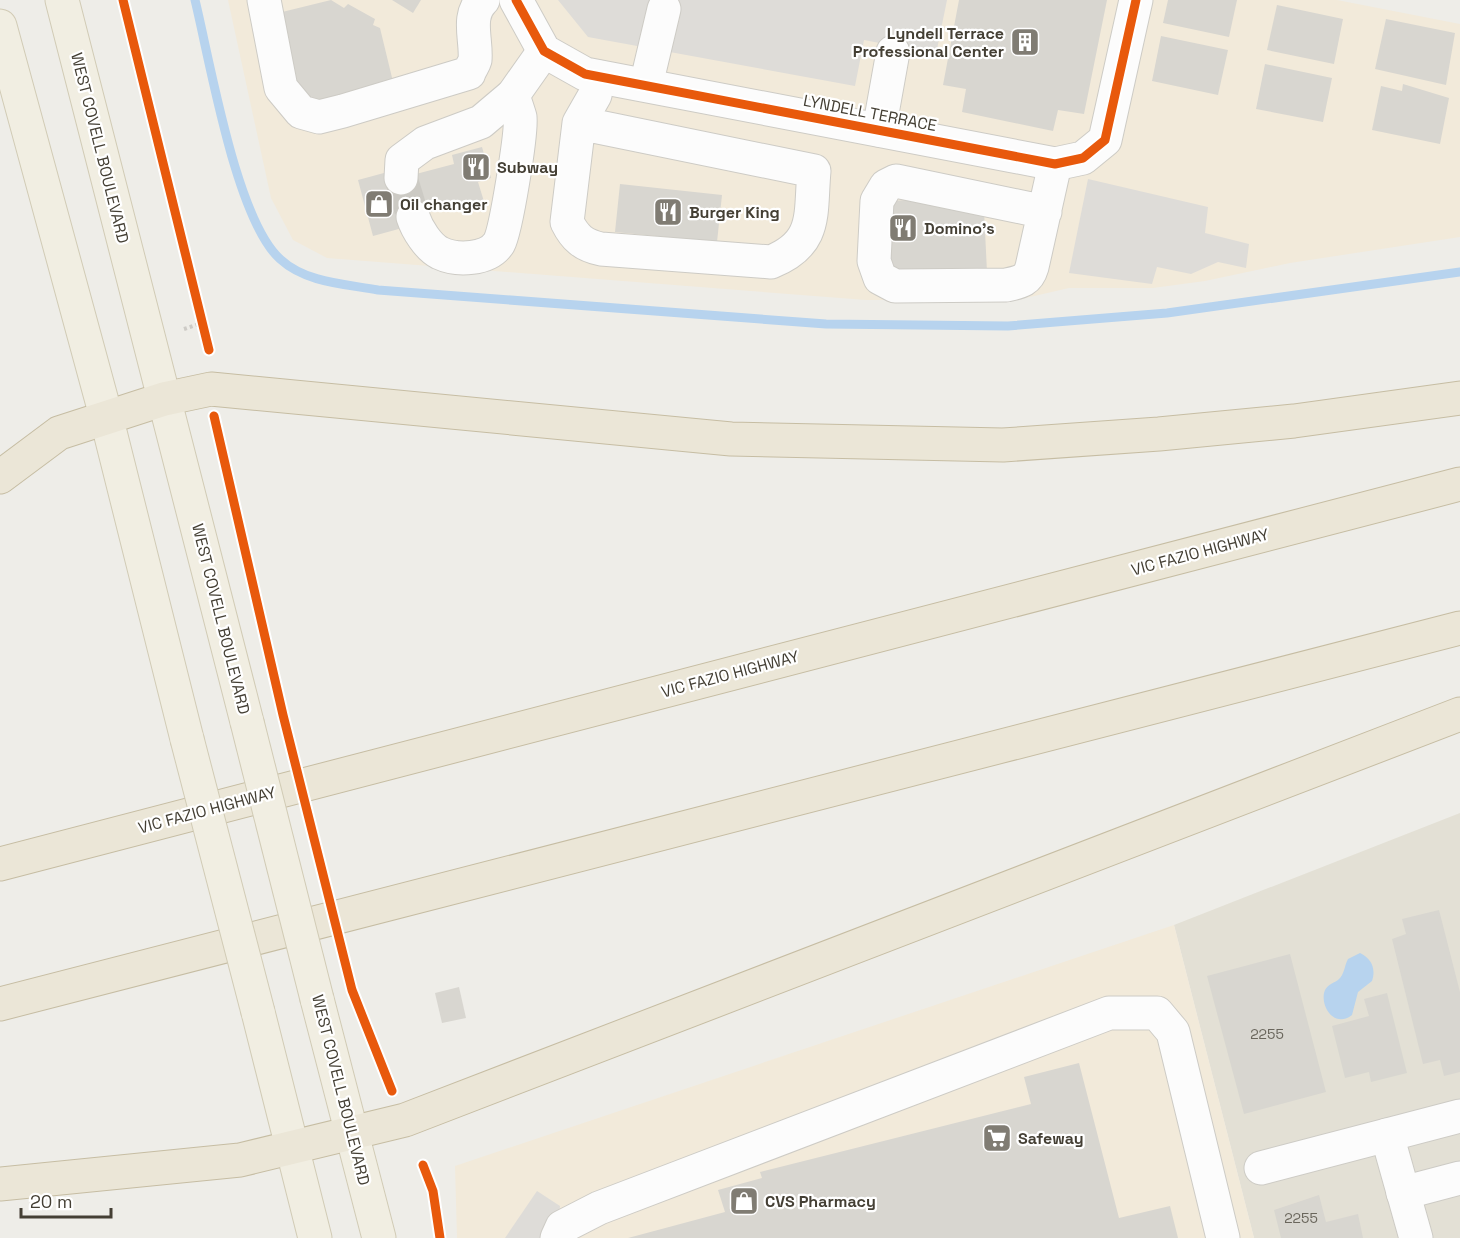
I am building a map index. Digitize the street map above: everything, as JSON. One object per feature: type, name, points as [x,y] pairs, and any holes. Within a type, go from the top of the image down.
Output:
[{"type":"highway","points":[[0,477],[59,434],[105,416],[164,399],[211,389],[231,389],[731,439],[1004,445],[1159,434],[1294,421],[1460,398]]},
{"type":"highway","name":"VIC FAZIO HIGHWAY","points":[[0,864],[1460,484]]},
{"type":"highway","points":[[0,1004],[1460,628]]},
{"type":"highway","points":[[0,1184],[240,1160],[405,1120],[1460,714]]},
{"type":"main road","name":"WEST COVELL BOULEVARD","points":[[63,0],[379,1238]]},
{"type":"main road","points":[[0,26],[105,416],[315,1238]]},
{"type":"street","points":[[264,0],[281,88],[301,112],[319,117],[397,96],[469,73],[475,61],[472,35],[476,10],[483,0]]},
{"type":"street","points":[[401,178],[402,160],[425,143],[481,122],[513,95],[544,51],[516,0]]},
{"type":"street","name":"LYNDELL TERRACE","points":[[544,51],[585,74],[1055,164],[1083,158],[1105,140],[1136,0]]},
{"type":"street","points":[[646,86],[664,9]]},
{"type":"street","points":[[879,130],[892,52]]},
{"type":"street","points":[[579,123],[814,171],[808,234],[788,255],[771,262],[587,246],[574,236],[567,222],[579,123],[595,95],[599,77]]},
{"type":"street","points":[[413,217],[416,228],[439,252],[459,258],[482,256],[498,246],[506,229],[520,119],[513,95]]},
{"type":"street","points":[[770,162],[778,111]]},
{"type":"street","points":[[1045,212],[896,181],[886,186],[877,201],[874,261],[880,278],[895,286],[1006,285],[1022,282],[1029,275],[1032,267],[1045,212],[1055,164]]},
{"type":"street","points":[[557,1238],[562,1227],[599,1208],[1109,1013],[1157,1013],[1173,1032],[1223,1238]]},
{"type":"street","points":[[1261,1168],[1460,1116]]},
{"type":"street","points":[[1388,1135],[1416,1238]]},
{"type":"street","points":[[1403,1193],[1460,1178]]},
{"type":"path","points":[[184,329],[202,323]]},
{"type":"shaded area","points":[[228,0],[1337,0],[1460,24],[1460,237],[1290,263],[1205,281],[1153,288],[1069,288],[1017,300],[866,300],[327,258],[293,240],[271,198]]},
{"type":"shaded area","points":[[558,0],[947,0],[936,54],[864,40],[855,86],[588,37]]},
{"type":"shaded area","points":[[1088,179],[1208,207],[1205,233],[1249,244],[1246,268],[1218,262],[1191,274],[1157,267],[1152,284],[1069,273]]},
{"type":"shaded area","points":[[1460,813],[1460,1238],[1254,1238],[1174,925]]},
{"type":"shaded area","points":[[1174,925],[1254,1238],[457,1238],[455,1166]]},
{"type":"shaded area","points":[[537,1191],[560,1206],[556,1238],[505,1238]]},
{"type":"water","points":[[1360,953],[1368,958],[1372,965],[1374,972],[1372,981],[1358,992],[1352,1015],[1346,1018],[1335,1018],[1325,1005],[1325,990],[1340,978],[1348,959]]},
{"type":"building","points":[[331,0],[344,8],[348,4],[375,19],[373,25],[380,28],[395,90],[321,110],[289,89],[270,15]]},
{"type":"building","points":[[392,0],[421,0],[413,13]]},
{"type":"building","name":"Lyndell Terrace Professional Center","points":[[959,0],[1107,0],[1084,114],[1058,110],[1053,131],[962,112],[966,89],[943,85]]},
{"type":"building","points":[[1168,0],[1237,0],[1229,37],[1163,23]]},
{"type":"building","points":[[1277,5],[1343,19],[1334,64],[1267,50]]},
{"type":"building","points":[[1386,19],[1455,33],[1446,85],[1375,69]]},
{"type":"building","points":[[1161,36],[1228,50],[1218,95],[1152,81]]},
{"type":"building","points":[[1265,64],[1332,78],[1323,122],[1256,109]]},
{"type":"building","points":[[1403,84],[1449,98],[1440,144],[1372,130],[1381,86],[1402,91]]},
{"type":"building","points":[[482,147],[491,178],[478,182],[486,208],[467,213],[464,203],[413,217],[406,227],[373,236],[358,180],[395,170],[397,179],[454,164],[452,155]]},
{"type":"building","points":[[620,184],[722,195],[717,242],[615,232]]},
{"type":"building","points":[[928,199],[984,210],[987,272],[891,277],[889,201]]},
{"type":"building","points":[[1439,910],[1460,992],[1460,1072],[1444,1076],[1440,1060],[1423,1064],[1392,939],[1406,934],[1402,919]]},
{"type":"building","points":[[1290,954],[1326,1092],[1244,1114],[1207,976]]},
{"type":"building","points":[[459,987],[466,1018],[442,1023],[435,993]]},
{"type":"building","points":[[1387,993],[1407,1073],[1371,1082],[1369,1072],[1345,1078],[1332,1026],[1369,1016],[1364,999]]},
{"type":"building","name":"Safeway","points":[[1079,1063],[1119,1218],[1170,1206],[1178,1238],[628,1238],[725,1212],[718,1190],[762,1178],[760,1172],[1031,1104],[1024,1077]]},
{"type":"building","points":[[1319,1195],[1326,1222],[1358,1214],[1363,1238],[1281,1238],[1274,1210]]},
{"type":"waterway","points":[[195,0],[227,137],[250,210],[264,239],[280,259],[302,273],[326,281],[378,290],[826,324],[1008,326],[1167,313],[1460,272]]},
{"type":"tunnel","points":[[401,178],[413,217]]},
{"type":"cycle path","points":[[123,0],[209,350]]},
{"type":"cycle path","points":[[516,0],[544,51],[585,74],[1055,164],[1083,158],[1105,140],[1136,0]]},
{"type":"cycle path","points":[[214,416],[283,715],[352,990],[392,1091]]},
{"type":"cycle path","points":[[423,1165],[433,1191],[440,1238]]},
{"type":"place","name":"Lyndell Terrace Professional Center","points":[[1025,42]]},
{"type":"place","name":"Subway","points":[[476,167]]},
{"type":"place","name":"Oil changer","points":[[379,204]]},
{"type":"place","name":"Burger King","points":[[668,212]]},
{"type":"place","name":"Domino's","points":[[903,228]]},
{"type":"place","name":"Safeway","points":[[997,1138]]},
{"type":"place","name":"CVS Pharmacy","points":[[744,1201]]}]
